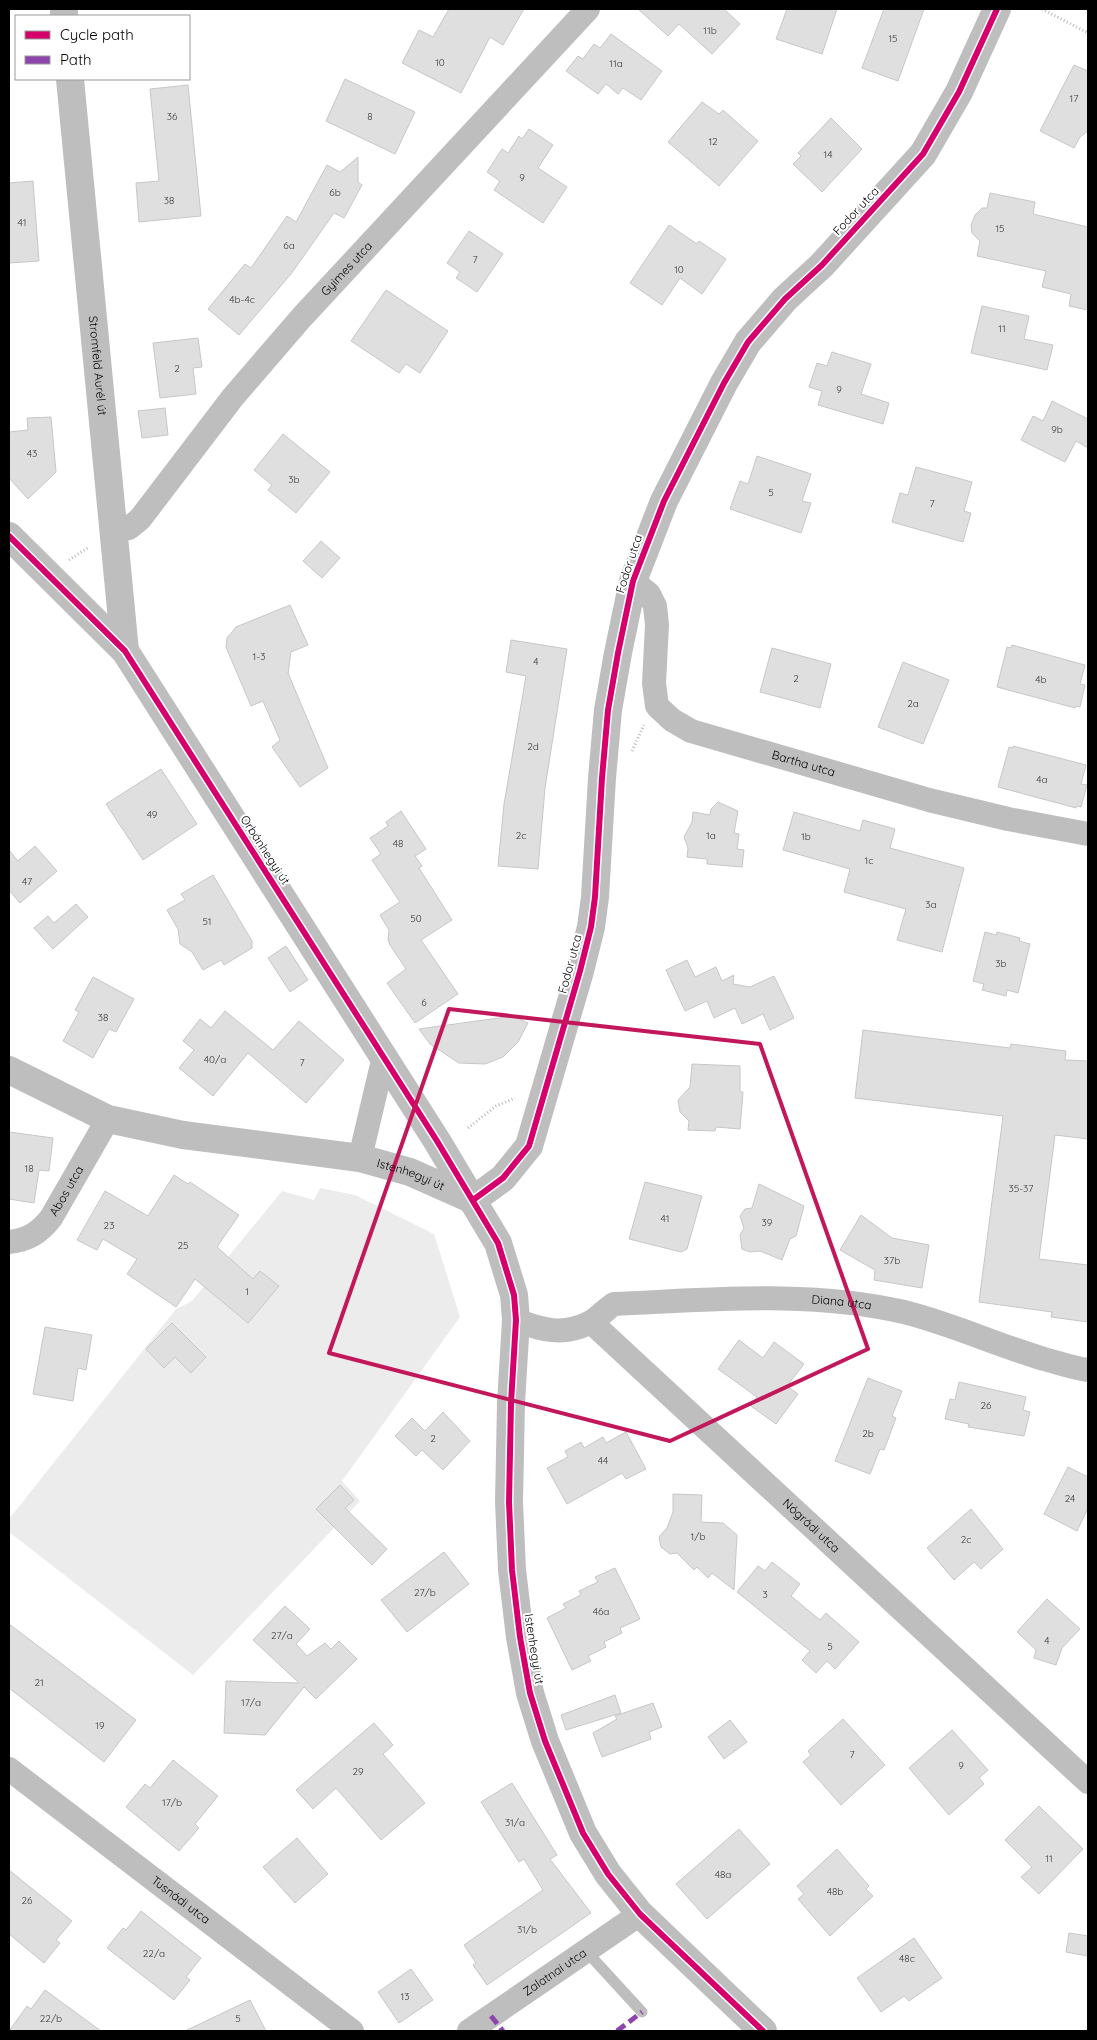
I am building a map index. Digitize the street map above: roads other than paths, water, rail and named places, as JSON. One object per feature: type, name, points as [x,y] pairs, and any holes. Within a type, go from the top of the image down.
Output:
[{"type":"street","name":"Gyimes utca","points":[[113,530],[129,528],[140,519],[233,398],[302,317],[588,9]]},
{"type":"street","name":"Fodor utca","points":[[473,1200],[503,1178],[529,1146],[580,970],[591,927],[595,897],[608,710],[633,581],[664,501],[724,383],[748,342],[785,299],[822,264],[923,154],[959,92],[997,9]]},
{"type":"street","name":"Stromfeld Aurél út","points":[[70,80],[125,651]]},
{"type":"street","name":"Orbánhegyi út","points":[[9,536],[125,651],[384,1056],[473,1200]]},
{"type":"street","name":"Bartha utca","points":[[633,581],[649,594],[655,606],[658,625],[654,683],[657,706],[672,720],[691,731],[929,800],[1008,819],[1088,834]]},
{"type":"street","points":[[360,1158],[384,1056]]},
{"type":"street","name":"Istenhegyi út","points":[[9,1070],[108,1120],[183,1135],[360,1158],[410,1172],[473,1200],[498,1243],[514,1295],[516,1320],[511,1403],[509,1502],[516,1608],[530,1693],[563,1789],[583,1832],[608,1874],[640,1914],[763,2031]]},
{"type":"street","name":"Abos utca","points":[[9,1242],[25,1240],[40,1231],[51,1218],[108,1120]]},
{"type":"street","name":"Diana utca","points":[[591,1322],[614,1304],[734,1299],[821,1301],[869,1306],[905,1313],[1033,1356],[1088,1370]]},
{"type":"street","points":[[516,1320],[555,1332],[574,1329],[591,1322]]},
{"type":"street","name":"Nógrádi utca","points":[[591,1322],[1088,1782]]},
{"type":"street","name":"Tusnádi utca","points":[[9,1769],[352,2031]]},
{"type":"street","name":"Zalatnai utca","points":[[469,2031],[640,1914]]},
{"type":"lane","points":[[586,1951],[642,2012]]}]
